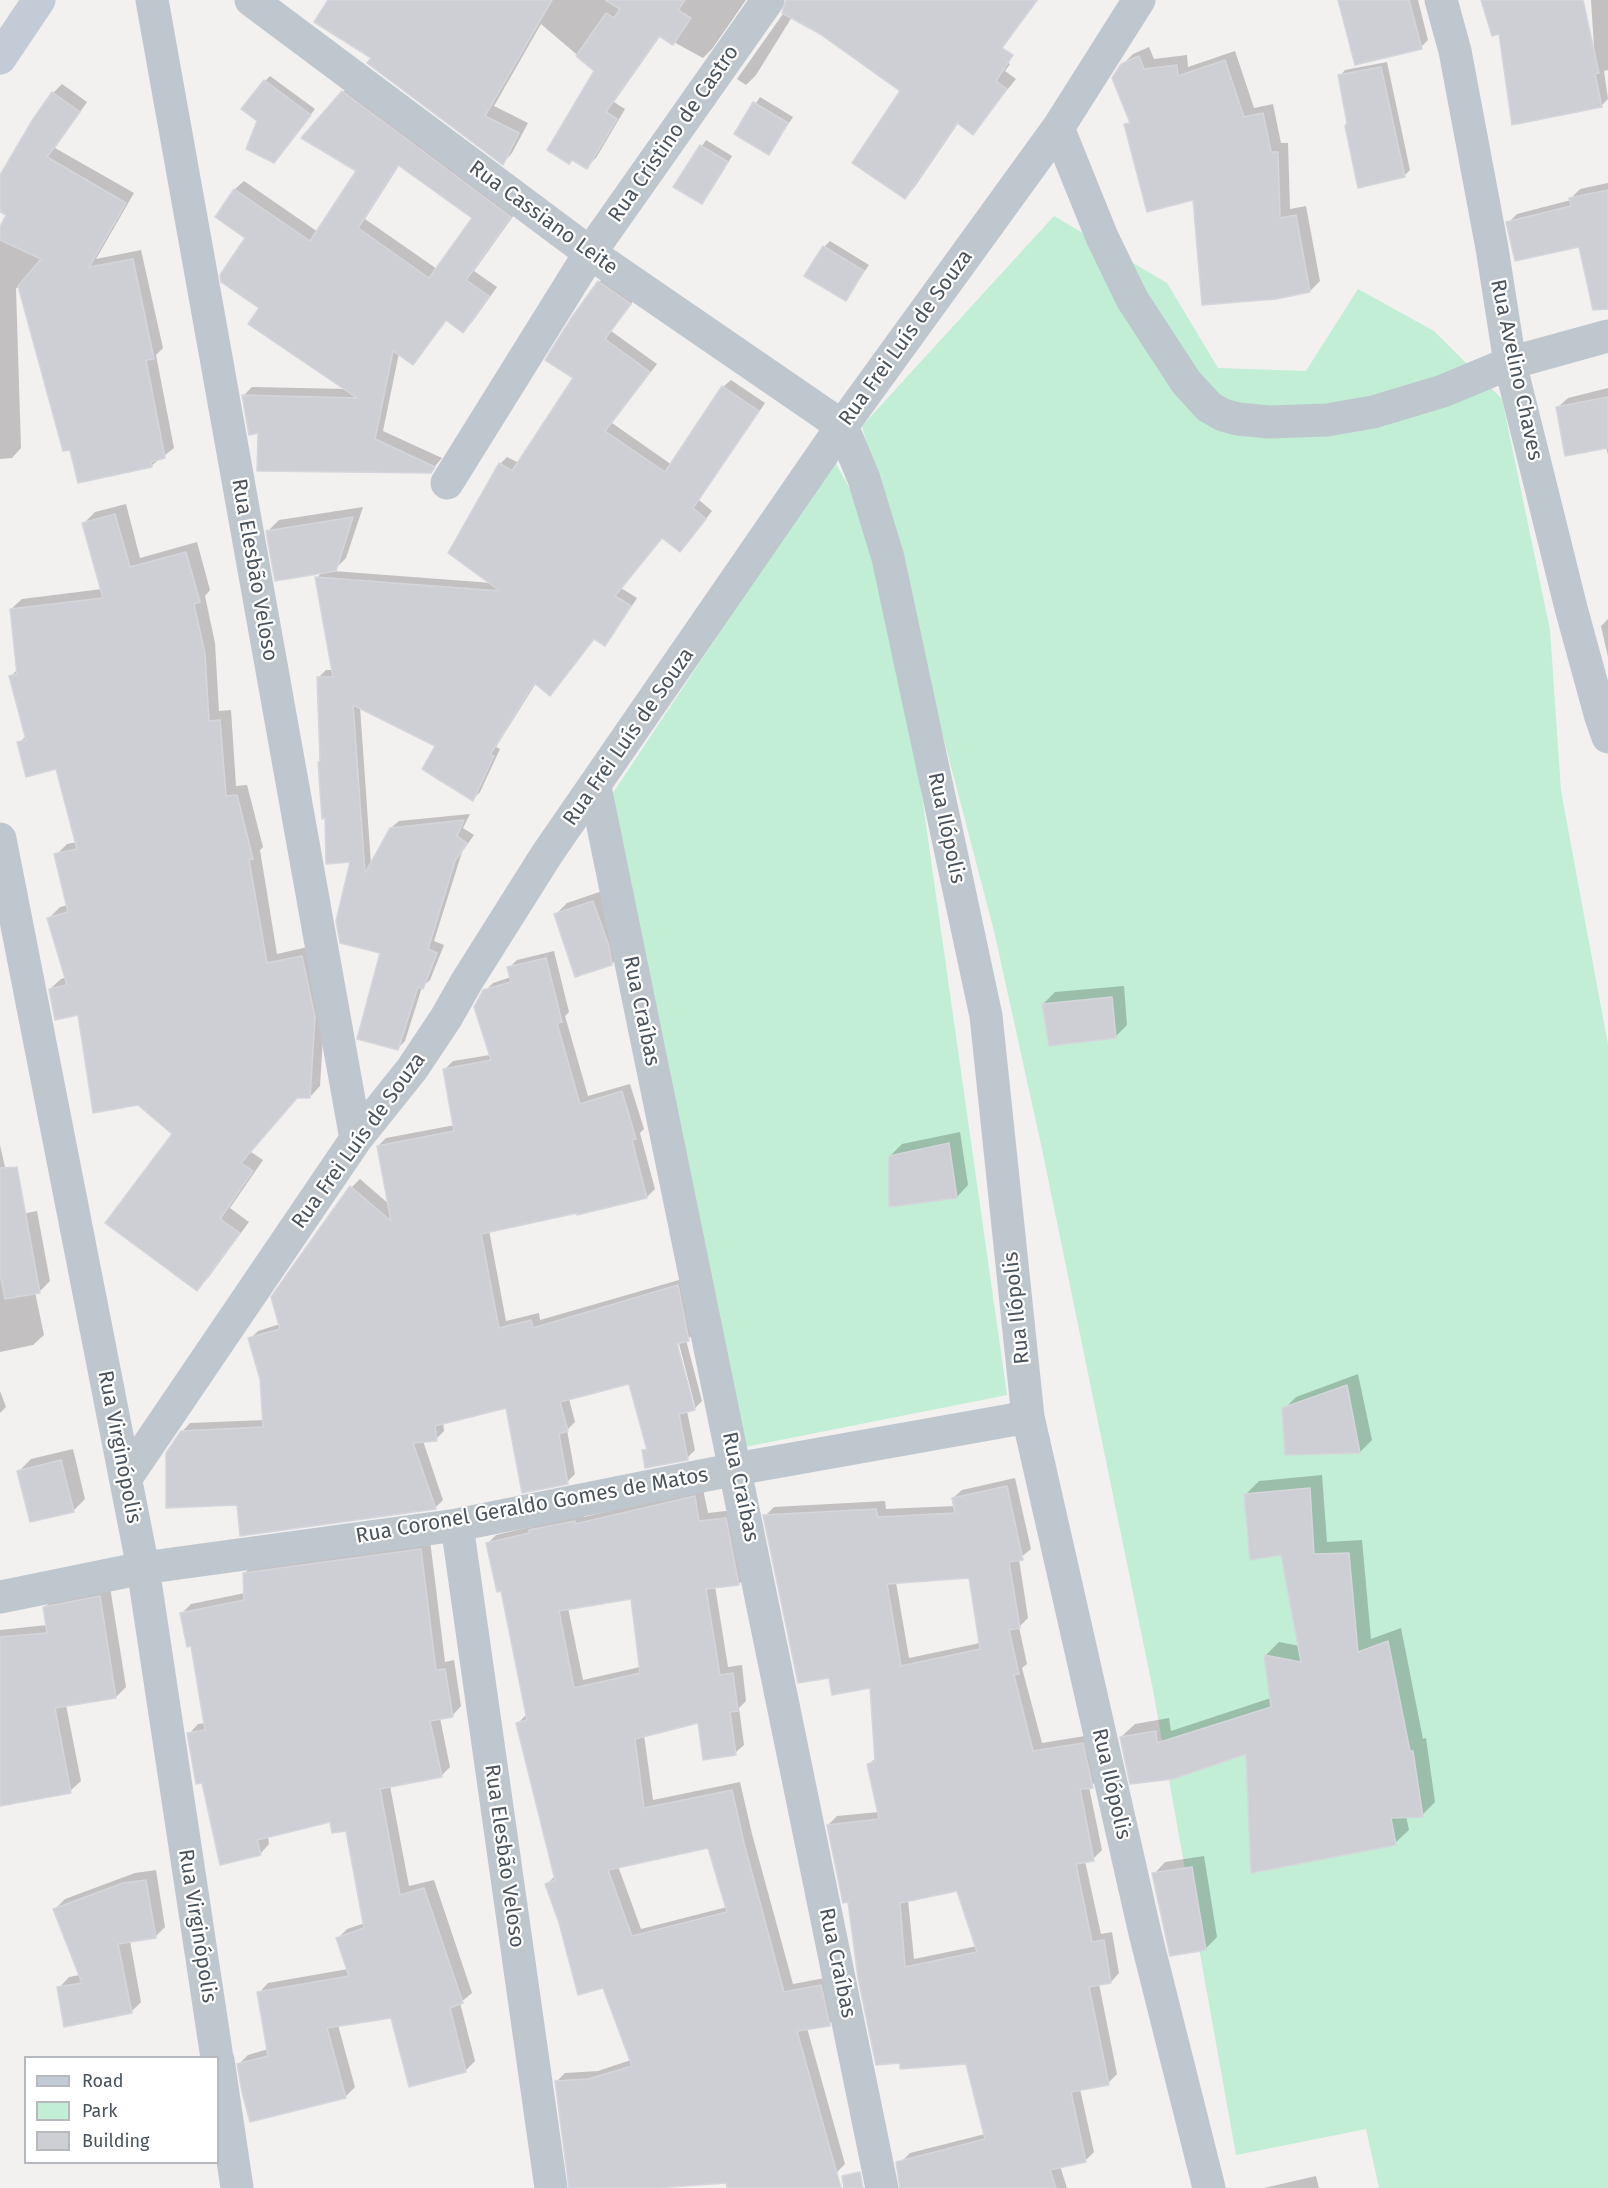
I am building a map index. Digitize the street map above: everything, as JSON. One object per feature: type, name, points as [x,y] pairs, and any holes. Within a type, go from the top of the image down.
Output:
[{"type":"main road","points":[[0,58],[39,0]]},
{"type":"street","name":"Rua Elesbão Veloso","points":[[152,0],[356,1139]]},
{"type":"street","name":"Rua Cassiano Leite","points":[[251,0],[590,253],[842,426]]},
{"type":"street","name":"Rua Cristino de Castro","points":[[447,483],[590,253],[768,0]]},
{"type":"street","name":"Rua Frei Luís de Souza","points":[[126,1478],[356,1139],[412,1070],[447,1018],[473,971],[547,855],[842,426],[1058,128],[1139,0]]},
{"type":"street","name":"Rua Avelino Chaves","points":[[1441,0],[1455,51],[1492,248],[1510,363],[1571,608],[1608,737]]},
{"type":"street","points":[[1058,128],[1102,237],[1132,298],[1186,382],[1209,407],[1223,415],[1269,422],[1327,420],[1373,412],[1443,391],[1510,363],[1608,336]]},
{"type":"street","name":"Rua Ilópolis","points":[[842,426],[864,478],[888,558],[986,1016],[1028,1417],[1145,1934],[1209,2188]]},
{"type":"street","name":"Rua Craíbas","points":[[595,787],[882,2188]]},
{"type":"street","name":"Rua Virginópolis","points":[[0,839],[143,1568],[217,2056]]},
{"type":"street","name":"Rua Coronel Geraldo Gomes de Matos","points":[[0,1597],[143,1568],[457,1525],[736,1469],[1028,1417]]},
{"type":"street","name":"Rua Elesbão Veloso","points":[[457,1525],[551,2188]]},
{"type":"street","name":"Rua Virginópolis","points":[[219,2072],[237,2188]]},
{"type":"green space","points":[[1054,216],[1167,283],[1218,368],[1306,371],[1358,289],[1434,331],[1502,399],[1550,630],[1561,791],[1608,1045],[1608,2188],[1379,2188],[1366,2129],[1236,2155],[1153,1690],[1042,1149],[994,931],[862,426]]},
{"type":"green space","points":[[834,460],[888,558],[1007,1395],[745,1447],[611,796]]},
{"type":"building","points":[[328,0],[552,0],[485,116],[519,133],[503,165],[367,63],[371,58],[314,22]]},
{"type":"building","points":[[605,0],[685,0],[678,10],[691,18],[673,45],[659,36],[606,112],[617,119],[587,169],[572,160],[569,164],[547,150],[594,71],[576,56],[606,13],[614,18],[620,9]]},
{"type":"building","points":[[786,0],[1037,0],[1002,48],[1013,55],[996,81],[1007,89],[973,135],[957,123],[905,199],[852,163],[900,91],[820,34],[782,13]]},
{"type":"building","points":[[1338,0],[1409,0],[1422,49],[1355,65]]},
{"type":"building","points":[[1481,0],[1583,0],[1599,73],[1595,74],[1602,107],[1512,125],[1499,34],[1492,36]]},
{"type":"building","points":[[1139,56],[1144,69],[1177,65],[1178,76],[1225,60],[1244,117],[1263,113],[1271,152],[1278,152],[1280,218],[1296,215],[1310,292],[1276,299],[1202,305],[1193,200],[1147,212],[1124,124],[1130,123],[1112,78],[1121,64]]},
{"type":"building","points":[[1381,67],[1405,177],[1358,188],[1345,126],[1347,123],[1338,75]]},
{"type":"building","points":[[264,80],[311,115],[274,163],[246,149],[257,121],[241,109]]},
{"type":"building","points":[[342,91],[511,217],[466,280],[489,296],[463,333],[446,320],[413,365],[393,351],[375,439],[435,467],[431,473],[257,471],[258,433],[249,435],[242,395],[357,398],[248,324],[259,308],[221,282],[220,275],[245,238],[215,217],[234,189],[310,241],[356,171],[301,138]],"holes":[[[398,165],[472,218],[429,278],[358,228]]]},
{"type":"building","points":[[52,92],[80,112],[47,157],[126,203],[89,267],[133,259],[154,359],[146,360],[165,458],[151,462],[152,467],[78,483],[70,450],[63,451],[18,286],[41,259],[0,240],[0,227],[6,215],[0,212],[0,175]]},
{"type":"building","points":[[753,102],[788,123],[769,155],[734,134]]},
{"type":"building","points":[[700,145],[728,162],[702,204],[673,187]]},
{"type":"building","points":[[1608,190],[1608,309],[1593,310],[1579,247],[1515,261],[1506,222],[1571,206],[1569,198]]},
{"type":"building","points":[[823,246],[864,271],[846,301],[804,276]]},
{"type":"building","points":[[598,281],[631,304],[605,339],[650,372],[605,431],[665,472],[722,386],[759,411],[693,508],[706,519],[680,552],[662,538],[615,596],[631,606],[605,646],[594,639],[550,696],[534,683],[490,755],[494,756],[473,801],[422,769],[435,746],[353,705],[365,873],[390,828],[464,820],[457,836],[467,843],[455,861],[428,949],[437,953],[423,989],[418,987],[398,1050],[357,1039],[380,953],[340,943],[336,921],[350,862],[326,864],[325,818],[322,819],[318,762],[320,762],[317,677],[333,677],[315,577],[500,591],[448,553],[499,463],[512,471],[573,378],[545,360]]},
{"type":"building","points":[[1608,397],[1608,448],[1565,456],[1556,407]]},
{"type":"building","points":[[115,514],[130,567],[186,552],[200,602],[194,604],[205,654],[209,721],[220,720],[226,796],[237,795],[253,859],[249,860],[267,963],[302,956],[315,1017],[310,1098],[297,1098],[241,1163],[253,1171],[220,1219],[240,1233],[197,1291],[105,1223],[172,1134],[138,1105],[93,1113],[78,1015],[55,1020],[49,989],[67,985],[47,918],[68,912],[54,854],[77,849],[56,769],[26,777],[17,742],[26,740],[9,676],[17,674],[10,609],[103,598],[82,523]]},
{"type":"building","points":[[353,517],[336,571],[275,581],[266,531]]},
{"type":"building","points":[[593,901],[609,946],[612,965],[575,977],[554,914]]},
{"type":"building","points":[[546,958],[562,1022],[557,1023],[580,1104],[622,1091],[636,1139],[632,1140],[647,1198],[481,1234],[499,1328],[531,1320],[533,1328],[678,1285],[689,1341],[677,1344],[695,1410],[679,1414],[688,1460],[645,1468],[642,1450],[647,1450],[629,1384],[560,1402],[568,1431],[559,1434],[568,1484],[522,1493],[506,1408],[435,1426],[437,1441],[413,1443],[436,1509],[240,1536],[237,1505],[166,1508],[166,1453],[181,1431],[263,1427],[260,1379],[248,1338],[280,1329],[271,1297],[350,1186],[391,1221],[377,1146],[454,1131],[443,1069],[491,1060],[474,1007],[483,990],[511,982],[507,967]]},
{"type":"building","points":[[1112,997],[1116,1038],[1049,1046],[1042,1004]]},
{"type":"building","points":[[949,1143],[957,1198],[889,1207],[889,1156]]},
{"type":"building","points":[[17,1167],[40,1293],[5,1299],[0,1273],[0,1168]]},
{"type":"building","points":[[1347,1385],[1360,1453],[1285,1455],[1282,1408]]},
{"type":"building","points":[[61,1460],[74,1512],[30,1522],[17,1471]]},
{"type":"building","points":[[1007,1486],[1023,1560],[1009,1562],[1020,1628],[1009,1630],[1019,1674],[1014,1675],[1033,1751],[1083,1743],[1093,1788],[1080,1789],[1094,1861],[1076,1864],[1092,1942],[1104,1940],[1111,1983],[1089,1987],[1109,2085],[1071,2092],[1086,2162],[1050,2170],[1056,2188],[900,2188],[896,2162],[985,2139],[966,2064],[900,2069],[900,2063],[876,2065],[858,1978],[848,1902],[843,1903],[827,1825],[879,1819],[867,1764],[875,1762],[870,1688],[832,1695],[829,1678],[798,1683],[763,1515],[876,1509],[878,1517],[955,1513],[952,1498]],"holes":[[[969,1578],[980,1649],[901,1666],[887,1584]],[[957,1891],[977,1952],[905,1967],[900,1903]]]},
{"type":"building","points":[[1310,1488],[1314,1554],[1349,1553],[1358,1652],[1388,1641],[1410,1751],[1413,1751],[1423,1817],[1391,1818],[1396,1845],[1251,1873],[1246,1754],[1173,1779],[1130,1784],[1120,1737],[1156,1731],[1157,1743],[1271,1707],[1264,1655],[1301,1662],[1281,1555],[1250,1560],[1244,1494]]},
{"type":"building","points":[[695,1496],[699,1521],[726,1518],[739,1585],[706,1589],[720,1675],[733,1673],[738,1711],[730,1712],[736,1755],[703,1760],[698,1723],[635,1739],[644,1808],[732,1790],[784,1992],[821,1985],[830,2026],[797,2031],[841,2188],[727,2188],[726,2183],[657,2188],[569,2188],[555,2081],[588,2079],[632,2066],[603,1988],[578,1995],[559,1923],[545,1884],[555,1880],[516,1723],[527,1720],[501,1591],[497,1592],[486,1543],[529,1533],[529,1530],[575,1521],[575,1524]],"holes":[[[631,1599],[640,1673],[574,1688],[559,1611]],[[708,1848],[727,1912],[632,1936],[608,1870]]]},
{"type":"building","points":[[421,1549],[436,1670],[445,1669],[453,1717],[430,1721],[442,1777],[380,1789],[400,1895],[424,1888],[463,2003],[450,2008],[466,2072],[409,2087],[391,2018],[327,2028],[346,2098],[250,2122],[237,2064],[268,2056],[257,1992],[349,1976],[336,1938],[364,1928],[346,1831],[332,1833],[330,1822],[257,1840],[261,1855],[220,1865],[202,1783],[196,1784],[187,1733],[205,1730],[191,1646],[187,1647],[180,1613],[244,1600],[243,1573]]},
{"type":"building","points":[[100,1596],[116,1698],[55,1708],[71,1793],[0,1806],[0,1637],[47,1633],[43,1607]]},
{"type":"building","points":[[1192,1867],[1206,1950],[1170,1956],[1152,1873]]},
{"type":"building","points":[[146,1880],[156,1938],[118,1944],[132,2013],[64,2027],[57,1987],[82,1983],[53,1909],[123,1883]]},
{"type":"building","points":[[860,2172],[863,2188],[844,2188],[842,2176]]}]
